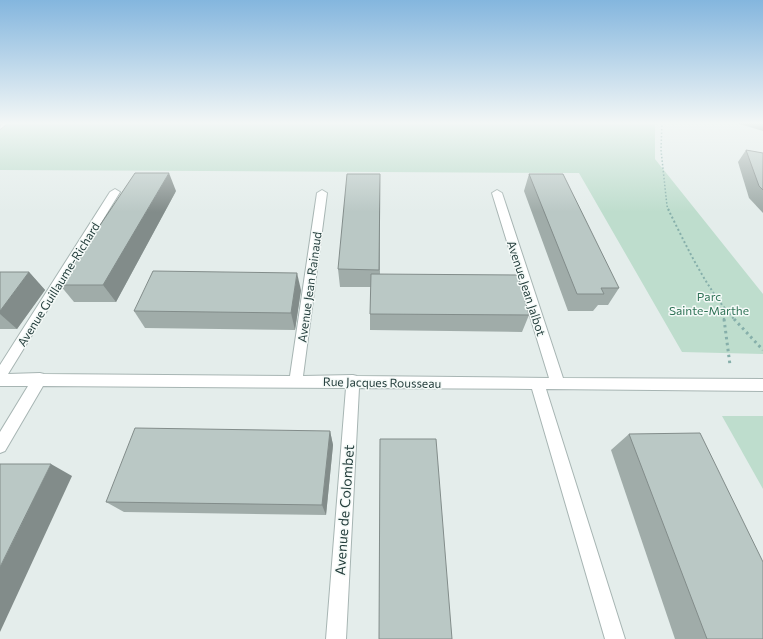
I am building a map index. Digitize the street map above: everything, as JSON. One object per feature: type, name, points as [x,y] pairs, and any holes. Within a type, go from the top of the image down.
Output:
[{"type":"street","name":"Avenue Guillaume-Richard","points":[[0,376],[116,192]]},
{"type":"street","name":"Avenue Jean Rainaud","points":[[296,381],[322,193]]},
{"type":"street","name":"Avenue Jean Jalbot","points":[[496,193],[558,384]]},
{"type":"street","name":"Rue Jacques Rousseau","points":[[0,380],[353,381],[763,385]]},
{"type":"street","points":[[0,446],[40,380]]},
{"type":"street","name":"Avenue de Colombet","points":[[336,639],[353,381]]},
{"type":"street","points":[[537,383],[615,639]]},
{"type":"path","points":[[661,152],[667,206],[686,246],[723,308],[763,350]]},
{"type":"path","points":[[723,308],[732,384]]},
{"type":"green space","name":"Parc Sainte-Marthe","points":[[0,152],[655,152],[655,159],[763,294],[763,354],[682,352],[579,173],[0,170]]},
{"type":"green space","points":[[722,416],[763,416],[763,489]]},
{"type":"building","points":[[747,152],[763,153],[763,190],[759,186]]},
{"type":"building","points":[[135,173],[169,173],[103,285],[60,285]]},
{"type":"building","points":[[347,174],[380,174],[379,270],[338,269]]},
{"type":"building","points":[[529,174],[563,174],[619,288],[601,288],[604,294],[577,294]]},
{"type":"building","points":[[153,271],[297,273],[291,313],[134,311]]},
{"type":"building","points":[[0,272],[29,272],[0,311]]},
{"type":"building","points":[[371,274],[518,275],[529,315],[370,314]]},
{"type":"building","points":[[135,428],[330,431],[322,505],[106,502]]},
{"type":"building","points":[[700,433],[763,562],[763,639],[707,639],[629,434]]},
{"type":"building","points":[[380,439],[436,439],[452,639],[379,639]]},
{"type":"building","points":[[0,464],[51,464],[0,567]]}]
